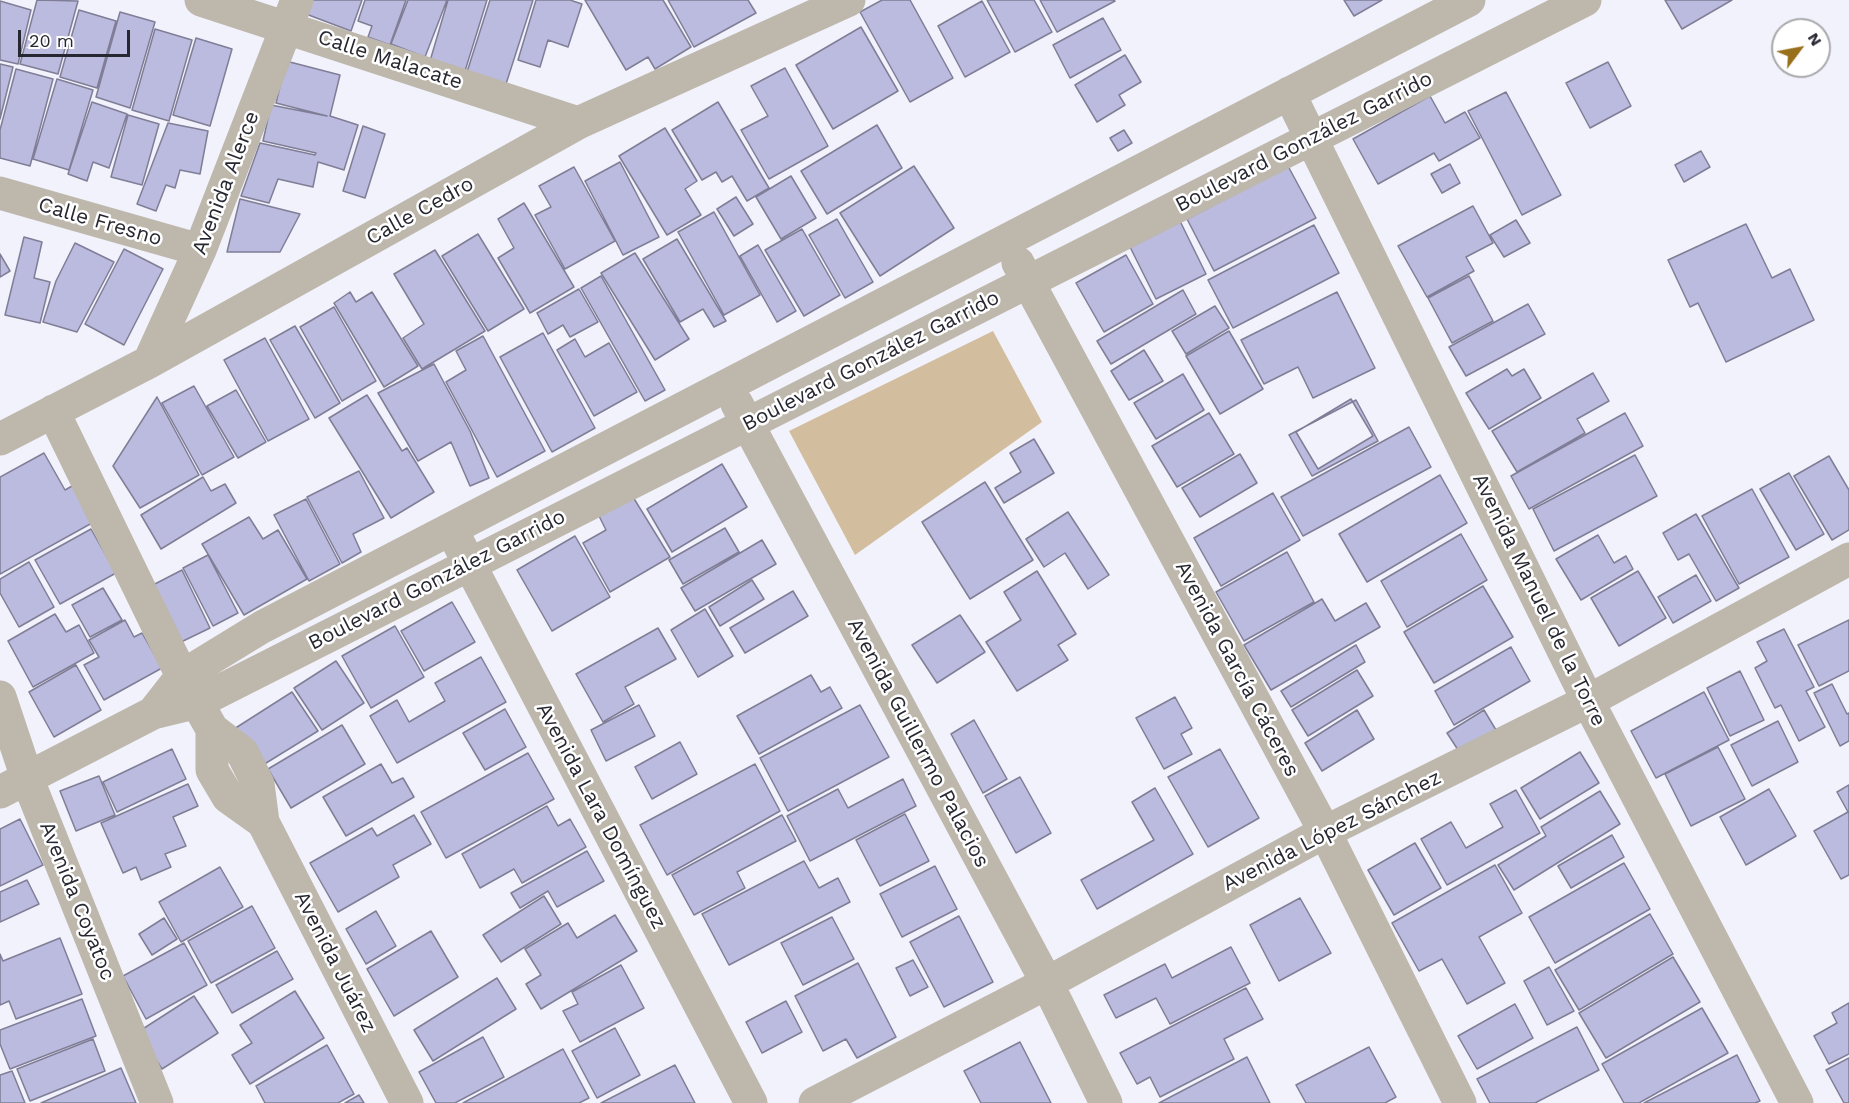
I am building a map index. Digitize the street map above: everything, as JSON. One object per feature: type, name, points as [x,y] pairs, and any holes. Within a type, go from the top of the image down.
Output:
[{"type":"street","name":"Calle Malacate","points":[[201,0],[292,13],[578,123]]},
{"type":"street","name":"Calle Cedro","points":[[0,439],[148,362],[578,123],[849,0]]},
{"type":"street","name":"Boulevard González Garrido","points":[[197,702],[262,627],[1468,0]]},
{"type":"street","name":"Boulevard González Garrido","points":[[14,785],[153,713],[197,702],[1585,0]]},
{"type":"street","name":"Avenida Alerce","points":[[148,362],[200,250],[292,13]]},
{"type":"street","name":"Avenida Manuel de la Torre","points":[[1289,93],[1588,701],[1797,1103]]},
{"type":"street","name":"Calle Fresno","points":[[0,193],[200,250]]},
{"type":"street","name":"Avenida García Cáceres","points":[[1005,240],[1325,832],[1460,1103]]},
{"type":"street","name":"Avenida Guillermo Palacios","points":[[727,386],[1047,983],[1106,1103]]},
{"type":"street","points":[[53,411],[197,702]]},
{"type":"street","name":"Avenida Lara Domínguez","points":[[452,529],[751,1103]]},
{"type":"street","name":"Avenida López Sánchez","points":[[815,1103],[1047,983],[1325,832],[1845,570]]},
{"type":"street","name":"Avenida Coyatoc","points":[[0,697],[14,785],[157,1103]]},
{"type":"street","name":"Avenida Juárez","points":[[197,702],[212,770],[228,797],[263,822],[407,1103]]},
{"type":"shaded area","points":[[993,331],[1042,422],[855,555],[789,431]]},
{"type":"building","points":[[37,0],[78,1],[58,74],[20,64]]},
{"type":"building","points":[[311,0],[362,0],[351,31],[306,14]]},
{"type":"building","points":[[365,0],[406,0],[390,45],[368,37],[372,26],[358,21]]},
{"type":"building","points":[[408,0],[447,0],[425,57],[391,44]]},
{"type":"building","points":[[448,0],[487,0],[465,71],[430,61]]},
{"type":"building","points":[[490,0],[533,0],[506,84],[467,72]]},
{"type":"building","points":[[536,0],[570,0],[582,4],[568,47],[548,40],[540,67],[518,60]]},
{"type":"building","points":[[585,0],[663,0],[691,47],[655,69],[648,57],[626,70]]},
{"type":"building","points":[[668,0],[748,0],[756,13],[694,47]]},
{"type":"building","points":[[882,0],[910,0],[953,78],[910,102],[860,12]]},
{"type":"building","points":[[987,0],[1034,0],[1052,32],[1015,52]]},
{"type":"building","points":[[1040,0],[1114,0],[1115,1],[1057,32]]},
{"type":"building","points":[[1344,0],[1382,0],[1354,16]]},
{"type":"building","points":[[1665,0],[1732,0],[1682,29]]},
{"type":"building","points":[[0,1],[31,10],[18,64],[0,60]]},
{"type":"building","points":[[982,1],[1010,52],[965,77],[938,26]]},
{"type":"building","points":[[79,10],[116,21],[97,88],[60,77]]},
{"type":"building","points":[[120,12],[155,22],[130,108],[96,97]]},
{"type":"building","points":[[1103,18],[1121,50],[1070,78],[1053,45]]},
{"type":"building","points":[[861,27],[898,91],[833,129],[796,65]]},
{"type":"building","points":[[155,29],[192,40],[169,121],[132,110]]},
{"type":"building","points":[[196,38],[232,49],[210,126],[173,115]]},
{"type":"building","points":[[1125,55],[1141,82],[1119,95],[1125,105],[1097,122],[1075,85]]},
{"type":"building","points":[[286,61],[340,75],[330,116],[358,125],[344,170],[318,162],[313,187],[278,179],[269,203],[241,196],[260,143],[315,155],[316,153],[263,141],[271,105],[327,116],[276,103]]},
{"type":"building","points":[[1608,62],[1631,106],[1590,128],[1566,83]]},
{"type":"building","points":[[0,64],[13,67],[0,119]]},
{"type":"building","points":[[785,68],[828,146],[769,179],[741,130],[768,116],[751,86]]},
{"type":"building","points":[[16,69],[53,79],[30,166],[0,158],[0,130]]},
{"type":"building","points":[[57,79],[93,90],[69,170],[33,159]]},
{"type":"building","points":[[1506,92],[1561,195],[1522,215],[1468,111]]},
{"type":"building","points":[[1430,96],[1445,123],[1465,112],[1480,138],[1439,161],[1434,153],[1378,184],[1353,139]]},
{"type":"building","points":[[92,102],[127,114],[109,168],[93,162],[87,181],[68,174]]},
{"type":"building","points":[[718,102],[769,188],[747,201],[732,176],[722,182],[716,172],[702,180],[672,130]]},
{"type":"building","points":[[128,115],[159,124],[142,185],[111,177]]},
{"type":"building","points":[[168,123],[208,131],[200,174],[180,170],[175,188],[166,185],[156,211],[137,204]]},
{"type":"building","points":[[877,125],[902,168],[827,214],[801,171]]},
{"type":"building","points":[[363,126],[385,134],[365,198],[343,191]]},
{"type":"building","points":[[665,128],[697,181],[685,189],[701,215],[667,235],[619,156]]},
{"type":"building","points":[[1124,130],[1132,143],[1118,151],[1110,138]]},
{"type":"building","points":[[1701,151],[1710,167],[1684,182],[1675,165]]},
{"type":"building","points":[[620,162],[659,237],[623,255],[585,181]]},
{"type":"building","points":[[1450,164],[1460,183],[1442,193],[1431,174]]},
{"type":"building","points":[[914,166],[954,228],[880,276],[840,213]]},
{"type":"building","points":[[1288,166],[1316,218],[1214,271],[1187,219]]},
{"type":"building","points":[[574,167],[615,241],[565,269],[535,215],[551,207],[539,186]]},
{"type":"building","points":[[791,176],[816,218],[781,239],[756,197]]},
{"type":"building","points":[[736,197],[753,224],[734,236],[717,209]]},
{"type":"building","points":[[240,199],[300,214],[280,252],[227,252]]},
{"type":"building","points":[[524,203],[574,287],[530,313],[498,258],[514,248],[498,219]]},
{"type":"building","points":[[1473,206],[1493,243],[1466,257],[1474,271],[1427,297],[1398,246]]},
{"type":"building","points":[[714,212],[760,295],[724,315],[678,232]]},
{"type":"building","points":[[837,219],[873,282],[845,298],[809,235]]},
{"type":"building","points":[[1516,220],[1530,243],[1504,257],[1490,235]]},
{"type":"building","points":[[1180,221],[1206,274],[1156,299],[1129,245]]},
{"type":"building","points":[[1746,224],[1772,278],[1790,269],[1814,320],[1726,362],[1698,303],[1690,307],[1668,260]]},
{"type":"building","points":[[1314,225],[1339,273],[1233,328],[1208,280]]},
{"type":"building","points":[[802,229],[840,295],[804,316],[765,250]]},
{"type":"building","points":[[478,234],[524,309],[488,331],[442,256]]},
{"type":"building","points":[[24,237],[42,242],[34,278],[50,282],[40,323],[5,315]]},
{"type":"building","points":[[677,239],[726,321],[714,327],[703,309],[680,322],[643,259]]},
{"type":"building","points":[[75,243],[114,262],[77,332],[43,322],[56,281]]},
{"type":"building","points":[[758,245],[796,311],[777,322],[740,256]]},
{"type":"building","points":[[124,249],[163,269],[124,345],[85,324]]},
{"type":"building","points":[[435,250],[485,331],[422,369],[403,338],[424,324],[394,274]]},
{"type":"building","points":[[635,253],[689,339],[655,360],[601,273]]},
{"type":"building","points":[[0,254],[10,271],[0,277]]},
{"type":"building","points":[[1126,255],[1153,304],[1104,332],[1076,283]]},
{"type":"building","points":[[601,276],[665,390],[645,401],[581,288]]},
{"type":"building","points":[[1469,276],[1493,321],[1452,343],[1428,298]]},
{"type":"building","points":[[579,289],[598,322],[570,337],[563,325],[548,334],[537,313]]},
{"type":"building","points":[[1183,290],[1196,314],[1111,364],[1097,341]]},
{"type":"building","points":[[350,292],[356,302],[372,292],[418,366],[384,387],[334,303]]},
{"type":"building","points":[[1337,292],[1375,368],[1313,398],[1298,367],[1264,384],[1241,340]]},
{"type":"building","points":[[1528,304],[1545,334],[1466,376],[1449,347]]},
{"type":"building","points":[[1215,306],[1229,328],[1186,354],[1172,331]]},
{"type":"building","points":[[334,307],[376,381],[342,401],[300,327]]},
{"type":"building","points":[[295,326],[340,403],[315,418],[270,340]]},
{"type":"building","points":[[1229,331],[1263,389],[1220,414],[1186,356]]},
{"type":"building","points":[[543,333],[595,428],[552,452],[500,357]]},
{"type":"building","points":[[483,336],[545,451],[497,477],[446,382],[466,370],[456,351]]},
{"type":"building","points":[[265,338],[309,419],[268,441],[224,360]]},
{"type":"building","points":[[575,339],[585,357],[609,343],[637,392],[594,416],[557,350]]},
{"type":"building","points":[[1144,350],[1163,381],[1129,400],[1111,371]]},
{"type":"building","points":[[434,364],[470,431],[489,478],[470,486],[451,442],[418,461],[378,393]]},
{"type":"building","points":[[1507,369],[1512,376],[1524,369],[1541,398],[1489,429],[1466,393]]},
{"type":"building","points":[[1593,373],[1609,401],[1577,419],[1585,433],[1517,472],[1492,431]]},
{"type":"building","points":[[1183,374],[1204,410],[1156,439],[1134,403]]},
{"type":"building","points":[[194,386],[234,457],[202,475],[162,403]]},
{"type":"building","points":[[236,390],[266,442],[238,458],[207,406]]},
{"type":"building","points":[[367,395],[402,451],[407,448],[434,492],[391,518],[329,418]]},
{"type":"building","points":[[157,397],[199,475],[140,508],[113,466]]},
{"type":"building","points":[[1351,399],[1373,436],[1318,469],[1296,432]]},
{"type":"building","points":[[1356,400],[1378,441],[1312,476],[1289,435]]},
{"type":"building","points":[[1209,413],[1234,454],[1177,487],[1152,446]]},
{"type":"building","points":[[1625,413],[1643,446],[1529,509],[1511,476]]},
{"type":"building","points":[[1409,427],[1431,467],[1303,536],[1281,497]]},
{"type":"building","points":[[1034,439],[1054,473],[1004,503],[995,488],[1021,472],[1010,453]]},
{"type":"building","points":[[44,453],[65,490],[81,481],[101,518],[0,574],[0,477]]},
{"type":"building","points":[[1240,454],[1257,483],[1200,517],[1182,488]]},
{"type":"building","points":[[1635,455],[1657,496],[1554,551],[1533,509]]},
{"type":"building","points":[[1829,456],[1849,490],[1849,530],[1832,540],[1794,476]]},
{"type":"building","points":[[722,464],[747,507],[672,552],[647,509]]},
{"type":"building","points":[[359,471],[384,518],[353,534],[361,552],[342,563],[307,497]]},
{"type":"building","points":[[1789,473],[1824,534],[1796,550],[1760,489]]},
{"type":"building","points":[[1440,475],[1467,523],[1367,582],[1339,534]]},
{"type":"building","points":[[203,477],[211,491],[225,484],[236,503],[161,549],[141,515]]},
{"type":"building","points":[[985,482],[1033,560],[970,599],[922,522]]},
{"type":"building","points":[[1752,489],[1789,557],[1739,584],[1702,516]]},
{"type":"building","points":[[1273,493],[1300,540],[1221,586],[1194,538]]},
{"type":"building","points":[[633,497],[670,557],[610,592],[583,543],[606,530],[599,516]]},
{"type":"building","points":[[306,499],[340,564],[309,581],[274,515]]},
{"type":"building","points":[[1068,512],[1109,575],[1088,589],[1065,553],[1044,567],[1026,539]]},
{"type":"building","points":[[1696,514],[1739,588],[1716,601],[1689,554],[1678,560],[1663,533]]},
{"type":"building","points":[[249,517],[263,539],[278,530],[307,579],[244,615],[202,544]]},
{"type":"building","points":[[725,528],[739,552],[683,584],[669,560]]},
{"type":"building","points":[[91,529],[116,573],[60,604],[35,560]]},
{"type":"building","points":[[1461,534],[1487,580],[1407,627],[1381,581]]},
{"type":"building","points":[[1598,535],[1614,563],[1626,556],[1633,569],[1581,600],[1556,559]]},
{"type":"building","points":[[575,536],[610,597],[552,631],[517,570]]},
{"type":"building","points":[[762,540],[776,564],[695,611],[681,588]]},
{"type":"building","points":[[1287,552],[1314,602],[1244,641],[1216,592]]},
{"type":"building","points":[[208,555],[238,613],[213,626],[183,568]]},
{"type":"building","points":[[29,562],[54,607],[19,627],[0,593],[0,579]]},
{"type":"building","points":[[182,570],[210,628],[179,643],[151,586]]},
{"type":"building","points":[[1037,571],[1076,634],[1058,645],[1068,660],[1017,691],[986,642],[1021,620],[1004,592]]},
{"type":"building","points":[[1638,571],[1666,618],[1619,646],[1591,598]]},
{"type":"building","points":[[1696,575],[1711,601],[1673,623],[1658,597]]},
{"type":"building","points":[[752,580],[764,599],[720,626],[709,607]]},
{"type":"building","points":[[1483,586],[1513,637],[1434,683],[1404,632]]},
{"type":"building","points":[[103,588],[122,620],[90,637],[72,605]]},
{"type":"building","points":[[793,591],[808,616],[745,653],[730,628]]},
{"type":"building","points":[[1322,599],[1335,621],[1366,603],[1380,627],[1271,690],[1244,645]]},
{"type":"building","points":[[452,602],[475,642],[424,671],[401,631]]},
{"type":"building","points":[[705,609],[733,656],[698,677],[671,630]]},
{"type":"building","points":[[55,614],[66,632],[79,625],[94,653],[33,687],[8,641]]},
{"type":"building","points":[[960,615],[985,652],[937,683],[912,645]]},
{"type":"building","points":[[125,620],[134,637],[142,633],[162,668],[104,700],[84,665],[99,657],[89,640]]},
{"type":"building","points":[[1849,620],[1849,671],[1819,686],[1798,645]]},
{"type":"building","points":[[395,626],[424,677],[371,708],[342,656]]},
{"type":"building","points":[[658,628],[676,659],[625,687],[634,704],[603,722],[576,674]]},
{"type":"building","points":[[1784,629],[1814,687],[1806,691],[1825,727],[1799,741],[1781,705],[1775,708],[1755,668],[1767,661],[1757,642]]},
{"type":"building","points":[[1356,645],[1365,662],[1291,707],[1281,691]]},
{"type":"building","points":[[1511,647],[1530,681],[1454,725],[1435,691]]},
{"type":"building","points":[[481,657],[506,702],[397,763],[370,716],[397,700],[409,722],[445,701],[435,683]]},
{"type":"building","points":[[336,661],[364,703],[322,730],[294,688]]},
{"type":"building","points":[[76,665],[101,710],[54,737],[29,692]]},
{"type":"building","points":[[1357,670],[1373,696],[1308,736],[1292,710]]},
{"type":"building","points":[[1740,671],[1764,720],[1730,736],[1707,688]]},
{"type":"building","points":[[811,675],[821,692],[830,687],[842,708],[759,754],[737,716]]},
{"type":"building","points":[[1832,684],[1847,714],[1849,713],[1849,741],[1840,746],[1814,693]]},
{"type":"building","points":[[292,692],[318,731],[258,768],[234,729]]},
{"type":"building","points":[[1704,692],[1729,740],[1656,778],[1631,731]]},
{"type":"building","points":[[1175,697],[1192,728],[1181,734],[1192,754],[1164,769],[1136,718]]},
{"type":"building","points":[[639,705],[655,736],[606,761],[591,730]]},
{"type":"building","points":[[860,705],[889,757],[788,811],[760,758]]},
{"type":"building","points":[[505,709],[526,747],[485,770],[463,733]]},
{"type":"building","points":[[1357,710],[1374,739],[1322,771],[1305,743]]},
{"type":"building","points":[[1484,710],[1496,730],[1460,753],[1447,733]]},
{"type":"building","points":[[974,720],[1007,779],[983,793],[951,734]]},
{"type":"building","points":[[1778,721],[1798,762],[1752,786],[1731,745]]},
{"type":"building","points":[[342,725],[365,764],[291,808],[268,769]]},
{"type":"building","points":[[680,742],[697,774],[652,799],[635,767]]},
{"type":"building","points":[[1718,747],[1745,799],[1691,826],[1665,774]]},
{"type":"building","points":[[172,749],[186,779],[117,812],[103,782]]},
{"type":"building","points":[[1220,749],[1259,818],[1208,847],[1168,777]]},
{"type":"building","points":[[1580,752],[1599,783],[1540,819],[1521,788]]},
{"type":"building","points":[[528,753],[554,799],[446,858],[421,812]]},
{"type":"building","points":[[381,764],[392,783],[403,778],[414,797],[346,836],[323,797]]},
{"type":"building","points":[[755,764],[780,811],[667,875],[640,825]]},
{"type":"building","points":[[99,776],[115,815],[76,831],[60,791]]},
{"type":"building","points":[[1020,777],[1051,833],[1016,853],[985,796]]},
{"type":"building","points":[[903,779],[916,806],[810,861],[787,816],[838,789],[848,808]]},
{"type":"building","points":[[188,784],[198,806],[173,817],[186,846],[165,854],[171,867],[141,880],[136,867],[123,873],[101,823]]},
{"type":"building","points":[[1849,785],[1849,875],[1841,879],[1814,831],[1848,812],[1837,792]]},
{"type":"building","points":[[1155,788],[1193,854],[1097,909],[1081,880],[1154,840],[1132,802]]},
{"type":"building","points":[[1769,789],[1796,836],[1746,865],[1720,817]]},
{"type":"building","points":[[1516,790],[1540,833],[1447,885],[1421,839],[1451,822],[1466,848],[1503,827],[1490,804]]},
{"type":"building","points":[[1600,791],[1620,824],[1514,890],[1498,865],[1546,836],[1541,827]]},
{"type":"building","points":[[547,806],[558,826],[570,819],[586,847],[522,883],[514,869],[480,888],[462,854]]},
{"type":"building","points":[[905,814],[929,861],[880,886],[856,840]]},
{"type":"building","points":[[414,815],[431,844],[393,865],[399,877],[338,912],[310,863],[372,828],[377,836]]},
{"type":"building","points":[[782,815],[796,841],[737,872],[745,888],[694,915],[672,875]]},
{"type":"building","points":[[20,819],[43,865],[0,886],[0,829]]},
{"type":"building","points":[[1612,835],[1624,857],[1571,888],[1558,866]]},
{"type":"building","points":[[1415,843],[1441,888],[1394,915],[1368,870]]},
{"type":"building","points":[[587,851],[604,881],[557,907],[548,891],[520,908],[511,893]]},
{"type":"building","points":[[804,861],[819,888],[838,878],[850,902],[729,965],[702,914]]},
{"type":"building","points":[[1624,863],[1650,909],[1555,963],[1529,917]]},
{"type":"building","points":[[1495,865],[1522,913],[1479,937],[1505,983],[1467,1004],[1442,959],[1419,971],[1392,923]]},
{"type":"building","points":[[935,866],[957,909],[902,937],[880,894]]},
{"type":"building","points":[[220,867],[243,907],[181,942],[159,902]]},
{"type":"building","points":[[27,880],[39,904],[0,922],[0,892]]},
{"type":"building","points":[[544,896],[561,924],[501,962],[483,935]]},
{"type":"building","points":[[1300,898],[1331,953],[1279,981],[1250,925]]},
{"type":"building","points":[[252,906],[275,948],[211,983],[188,941]]},
{"type":"building","points":[[376,911],[396,946],[366,964],[346,929]]},
{"type":"building","points":[[1650,914],[1673,954],[1579,1010],[1555,970]]},
{"type":"building","points":[[615,915],[637,951],[541,1009],[526,984],[541,975],[525,949],[568,923],[577,938]]},
{"type":"building","points":[[959,916],[993,982],[944,1007],[910,942]]},
{"type":"building","points":[[832,917],[854,959],[803,985],[781,943]]},
{"type":"building","points":[[164,918],[177,939],[152,955],[139,934]]},
{"type":"building","points":[[431,931],[458,977],[394,1016],[367,969]]},
{"type":"building","points":[[60,938],[82,994],[16,1019],[9,1001],[0,1005],[0,954],[3,961]]},
{"type":"building","points":[[184,943],[207,985],[146,1019],[123,976]]},
{"type":"building","points":[[1231,947],[1250,983],[1170,1024],[1156,998],[1116,1018],[1104,995],[1165,964],[1172,978]]},
{"type":"building","points":[[277,951],[293,979],[232,1013],[216,985]]},
{"type":"building","points":[[1673,957],[1700,1002],[1606,1058],[1579,1013]]},
{"type":"building","points":[[913,960],[928,987],[910,996],[896,968]]},
{"type":"building","points":[[858,963],[896,1037],[857,1058],[846,1039],[823,1051],[795,996]]},
{"type":"building","points":[[621,965],[644,1008],[580,1042],[563,1011],[578,1004],[572,992]]},
{"type":"building","points":[[1549,967],[1574,1011],[1547,1025],[1524,981]]},
{"type":"building","points":[[497,978],[516,1009],[433,1061],[414,1030]]},
{"type":"building","points":[[1246,988],[1263,1019],[1224,1039],[1234,1059],[1160,1097],[1150,1077],[1137,1084],[1120,1053]]},
{"type":"building","points":[[295,991],[324,1038],[250,1084],[232,1055],[252,1043],[240,1025]]},
{"type":"building","points":[[194,996],[218,1033],[162,1069],[138,1032]]},
{"type":"building","points":[[82,999],[96,1036],[10,1069],[0,1044],[0,1030]]},
{"type":"building","points":[[786,1001],[802,1032],[762,1053],[746,1022]]},
{"type":"building","points":[[1849,1003],[1849,1054],[1829,1064],[1814,1036],[1837,1023],[1832,1013]]},
{"type":"building","points":[[1515,1004],[1533,1038],[1477,1069],[1458,1036]]},
{"type":"building","points":[[1702,1008],[1728,1053],[1639,1103],[1624,1103],[1602,1064]]},
{"type":"building","points":[[1577,1027],[1599,1070],[1535,1103],[1490,1103],[1477,1079]]},
{"type":"building","points":[[615,1028],[640,1075],[597,1098],[572,1051]]},
{"type":"building","points":[[483,1037],[504,1077],[455,1103],[436,1103],[419,1072]]},
{"type":"building","points":[[93,1039],[105,1071],[30,1101],[17,1069]]},
{"type":"building","points":[[1020,1042],[1051,1103],[981,1103],[964,1071]]},
{"type":"building","points":[[327,1045],[354,1094],[338,1103],[265,1103],[256,1086]]},
{"type":"building","points":[[1369,1047],[1396,1097],[1385,1103],[1306,1103],[1296,1085]]},
{"type":"building","points":[[563,1049],[589,1098],[579,1103],[463,1103]]},
{"type":"building","points":[[1737,1055],[1760,1101],[1755,1103],[1644,1103]]},
{"type":"building","points":[[1247,1057],[1270,1103],[1159,1103]]},
{"type":"building","points":[[1849,1058],[1849,1103],[1844,1103],[1826,1070]]},
{"type":"building","points":[[675,1065],[695,1103],[601,1103]]},
{"type":"building","points":[[121,1068],[136,1103],[41,1103]]},
{"type":"building","points":[[12,1071],[25,1103],[0,1103],[0,1075]]},
{"type":"building","points":[[359,1095],[364,1103],[345,1103]]}]
